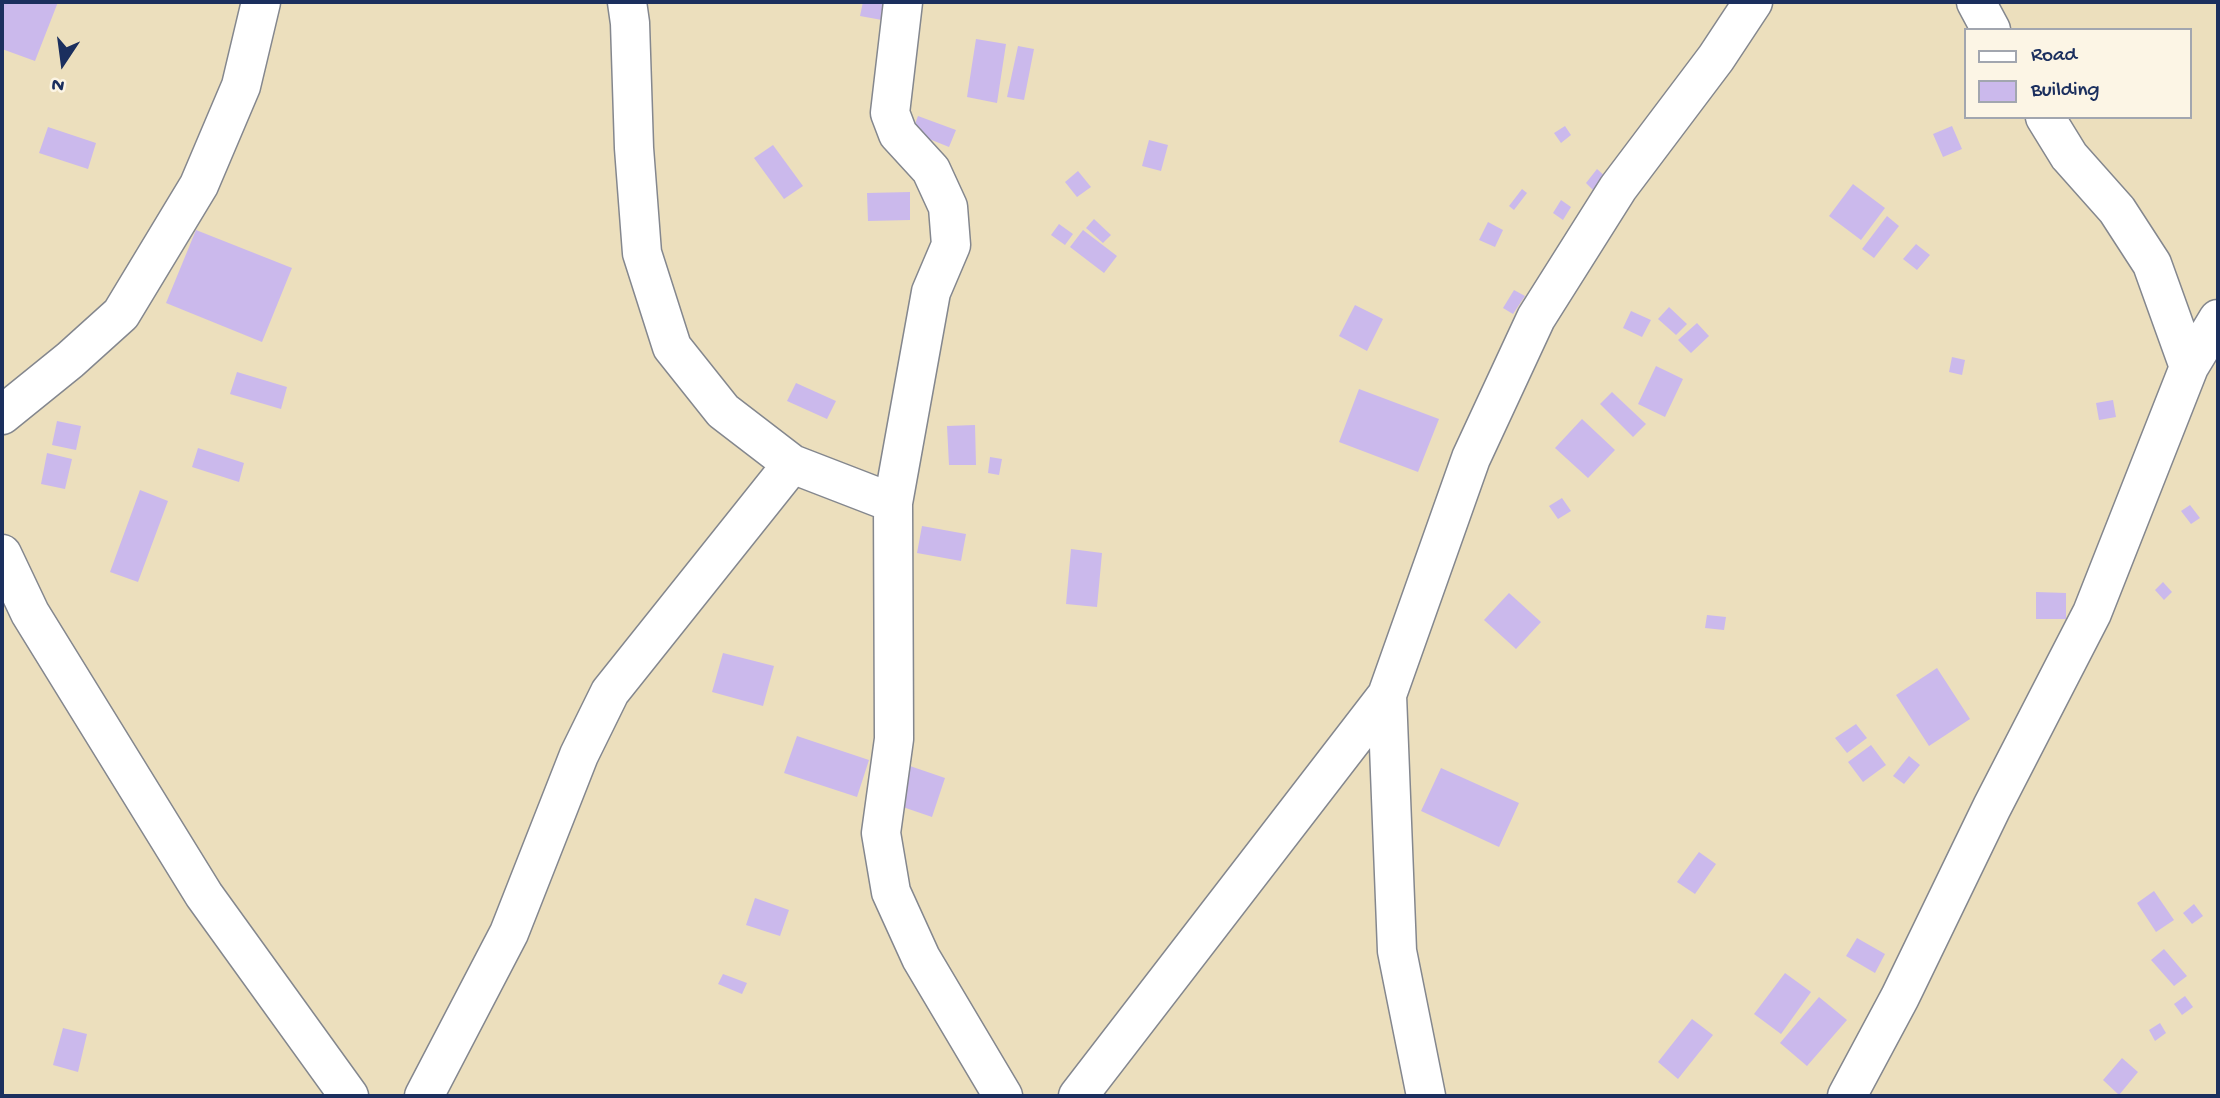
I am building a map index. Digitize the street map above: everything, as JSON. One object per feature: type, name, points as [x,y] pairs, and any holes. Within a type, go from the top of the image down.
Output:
[{"type":"street","points":[[2,415],[121,314],[199,185],[241,86],[261,2]]},
{"type":"street","points":[[627,2],[642,253],[672,347],[723,411],[792,464],[893,503]]},
{"type":"street","points":[[903,2],[890,113],[898,134],[931,170],[948,207],[951,245],[931,292],[893,503],[894,739],[881,833],[891,892],[921,958],[1003,1096]]},
{"type":"street","points":[[1078,1096],[1387,695],[1471,458],[1536,318],[1618,188],[1716,58],[1753,2]]},
{"type":"street","points":[[1976,2],[1990,28]]},
{"type":"street","points":[[2046,119],[2069,156],[2118,210],[2152,264],[2189,367]]},
{"type":"street","points":[[1847,1096],[1900,997],[1992,807],[2092,613],[2189,367],[2218,319]]},
{"type":"street","points":[[424,1096],[509,933],[579,755],[610,692],[792,464]]},
{"type":"street","points":[[2,554],[30,613],[204,895],[349,1096]]},
{"type":"street","points":[[1387,695],[1397,951],[1426,1096]]},
{"type":"building","points":[[2,2],[58,2],[35,61],[2,49]]},
{"type":"building","points":[[863,2],[885,2],[882,20],[860,16]]},
{"type":"building","points":[[976,39],[1006,44],[997,103],[967,97]]},
{"type":"building","points":[[1018,46],[1034,49],[1024,100],[1007,97]]},
{"type":"building","points":[[918,116],[956,130],[949,147],[912,132]]},
{"type":"building","points":[[1565,126],[1571,135],[1561,143],[1554,133]]},
{"type":"building","points":[[1952,126],[1962,149],[1943,157],[1933,134]]},
{"type":"building","points":[[48,127],[96,143],[88,169],[39,153]]},
{"type":"building","points":[[1149,140],[1168,145],[1161,171],[1142,166]]},
{"type":"building","points":[[773,145],[803,186],[784,199],[754,158]]},
{"type":"building","points":[[1597,169],[1607,178],[1595,192],[1586,183]]},
{"type":"building","points":[[1078,171],[1091,187],[1077,197],[1065,182]]},
{"type":"building","points":[[1853,184],[1885,208],[1861,240],[1829,216]]},
{"type":"building","points":[[1522,189],[1527,193],[1514,210],[1509,206]]},
{"type":"building","points":[[910,192],[910,220],[868,221],[867,193]]},
{"type":"building","points":[[1561,200],[1571,207],[1563,220],[1553,213]]},
{"type":"building","points":[[1887,216],[1899,226],[1874,258],[1862,249]]},
{"type":"building","points":[[1094,219],[1111,235],[1103,243],[1086,228]]},
{"type":"building","points":[[1488,222],[1503,230],[1495,247],[1479,240]]},
{"type":"building","points":[[1059,224],[1073,234],[1065,245],[1051,235]]},
{"type":"building","points":[[196,230],[292,268],[262,342],[166,303]]},
{"type":"building","points":[[1083,230],[1117,256],[1104,273],[1070,247]]},
{"type":"building","points":[[1916,244],[1930,255],[1917,270],[1903,259]]},
{"type":"building","points":[[1514,290],[1525,296],[1513,314],[1503,308]]},
{"type":"building","points":[[1355,305],[1383,319],[1367,351],[1339,336]]},
{"type":"building","points":[[1669,307],[1687,324],[1676,335],[1658,319]]},
{"type":"building","points":[[1631,311],[1651,320],[1642,337],[1623,328]]},
{"type":"building","points":[[1697,323],[1709,336],[1691,353],[1678,340]]},
{"type":"building","points":[[1952,357],[1965,360],[1962,375],[1949,372]]},
{"type":"building","points":[[1656,366],[1683,379],[1665,417],[1638,404]]},
{"type":"building","points":[[237,372],[287,387],[281,409],[230,394]]},
{"type":"building","points":[[796,383],[836,401],[827,419],[787,401]]},
{"type":"building","points":[[1359,389],[1439,419],[1418,472],[1339,442]]},
{"type":"building","points":[[1612,392],[1646,424],[1633,437],[1600,404]]},
{"type":"building","points":[[2113,400],[2116,417],[2099,420],[2096,403]]},
{"type":"building","points":[[1582,419],[1615,450],[1588,478],[1555,448]]},
{"type":"building","points":[[57,421],[81,426],[76,450],[52,445]]},
{"type":"building","points":[[975,425],[976,465],[949,465],[947,426]]},
{"type":"building","points":[[198,448],[244,463],[239,482],[192,467]]},
{"type":"building","points":[[47,453],[72,459],[65,489],[41,484]]},
{"type":"building","points":[[990,457],[1002,459],[999,475],[988,473]]},
{"type":"building","points":[[140,490],[168,501],[138,582],[110,572]]},
{"type":"building","points":[[1562,498],[1571,511],[1558,519],[1549,506]]},
{"type":"building","points":[[2190,505],[2200,518],[2191,524],[2181,511]]},
{"type":"building","points":[[922,526],[966,534],[961,561],[917,553]]},
{"type":"building","points":[[1071,549],[1102,553],[1097,607],[1066,604]]},
{"type":"building","points":[[2163,582],[2172,592],[2164,600],[2155,590]]},
{"type":"building","points":[[2036,592],[2066,593],[2066,619],[2036,619]]},
{"type":"building","points":[[1509,593],[1541,622],[1516,649],[1484,620]]},
{"type":"building","points":[[1707,615],[1726,617],[1724,630],[1705,628]]},
{"type":"building","points":[[723,653],[774,666],[763,706],[712,692]]},
{"type":"building","points":[[1937,668],[1970,719],[1929,746],[1896,695]]},
{"type":"building","points":[[1856,724],[1867,738],[1847,753],[1835,738]]},
{"type":"building","points":[[797,736],[869,760],[857,797],[784,773]]},
{"type":"building","points":[[1871,745],[1886,765],[1863,782],[1848,762]]},
{"type":"building","points":[[1909,756],[1920,765],[1904,784],[1893,776]]},
{"type":"building","points":[[910,766],[945,778],[932,817],[897,805]]},
{"type":"building","points":[[1441,768],[1519,803],[1499,847],[1421,811]]},
{"type":"building","points":[[1699,852],[1716,864],[1695,894],[1677,882]]},
{"type":"building","points":[[2154,891],[2174,920],[2156,932],[2137,903]]},
{"type":"building","points":[[755,898],[789,910],[780,936],[746,925]]},
{"type":"building","points":[[2194,904],[2203,916],[2192,924],[2183,913]]},
{"type":"building","points":[[1857,938],[1885,954],[1875,973],[1846,956]]},
{"type":"building","points":[[2164,949],[2187,976],[2174,986],[2151,960]]},
{"type":"building","points":[[1785,973],[1811,992],[1781,1034],[1754,1014]]},
{"type":"building","points":[[723,974],[747,983],[742,994],[718,984]]},
{"type":"building","points":[[2185,996],[2193,1007],[2182,1015],[2174,1004]]},
{"type":"building","points":[[1819,997],[1847,1020],[1807,1066],[1780,1043]]},
{"type":"building","points":[[1692,1019],[1713,1035],[1678,1079],[1658,1062]]},
{"type":"building","points":[[2160,1023],[2166,1033],[2155,1041],[2149,1030]]},
{"type":"building","points":[[63,1028],[87,1034],[78,1072],[53,1065]]},
{"type":"building","points":[[2122,1058],[2138,1072],[2119,1095],[2103,1080]]}]
